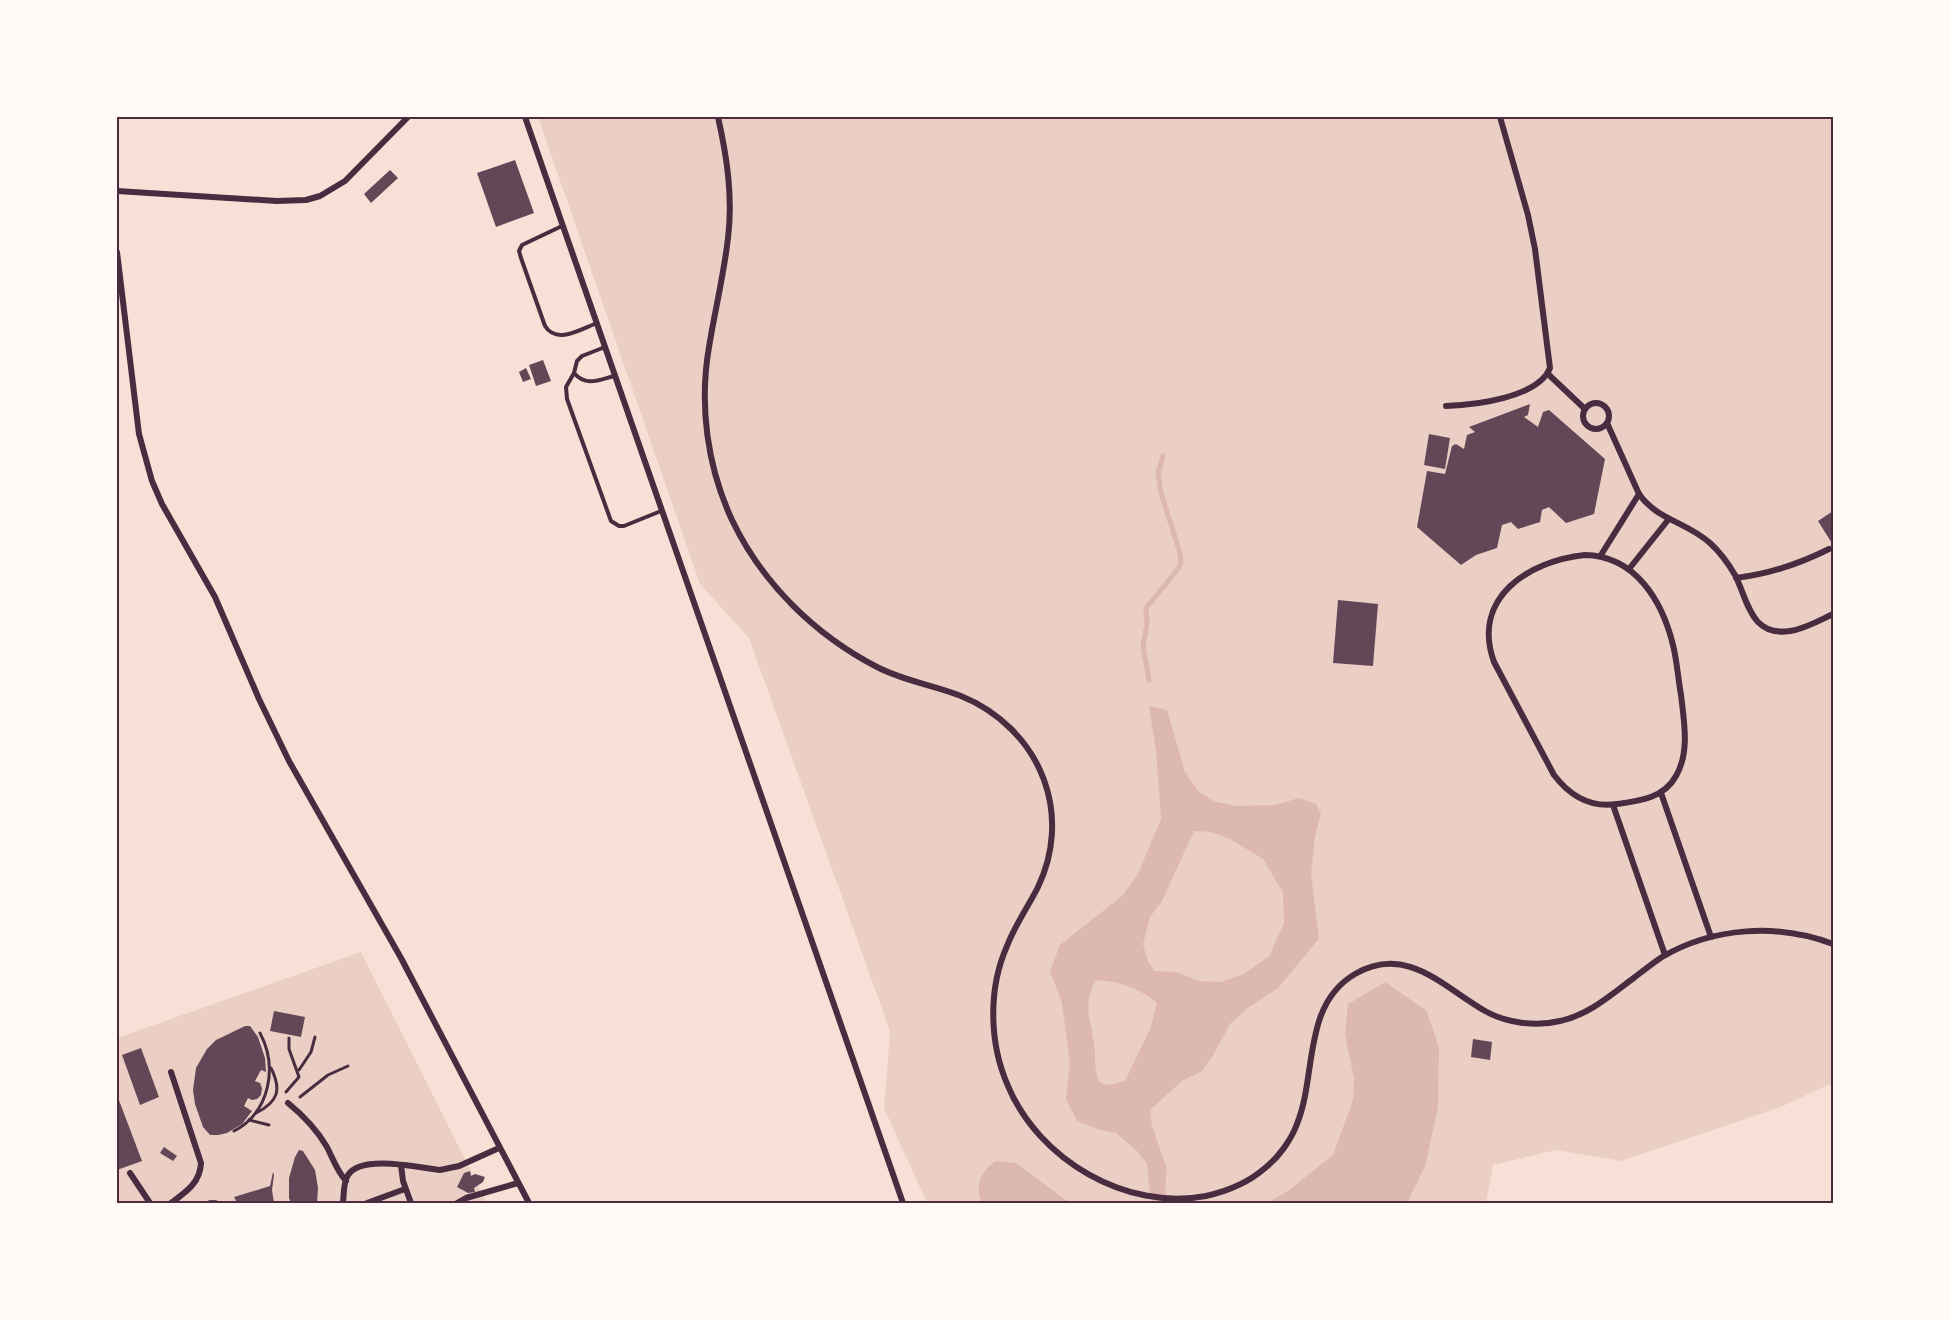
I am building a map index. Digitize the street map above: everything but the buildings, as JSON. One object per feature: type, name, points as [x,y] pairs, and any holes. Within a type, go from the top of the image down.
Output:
[{"type":"street","points":[[117,192],[278,201],[306,200],[320,196],[345,181],[408,117]]},
{"type":"street","points":[[525,117],[903,1203]]},
{"type":"street","points":[[718,117],[726,153],[730,210],[728,239],[708,351],[705,399],[709,446],[723,499],[734,524],[763,571],[780,592],[815,626],[854,654],[897,676],[976,703],[1009,726],[1035,759],[1050,800],[1053,822],[1052,843],[1039,885],[1005,949],[998,972],[993,1019],[995,1043],[1008,1089],[1022,1113],[1058,1153],[1080,1169],[1104,1182],[1125,1191],[1147,1196],[1170,1199],[1192,1198],[1232,1189],[1265,1169],[1289,1141],[1298,1124],[1303,1106],[1318,1024],[1323,1009],[1331,996],[1354,974],[1368,968],[1384,964],[1400,964],[1415,968],[1430,974],[1486,1011],[1502,1018],[1538,1024],[1557,1022],[1591,1009],[1665,956],[1712,937],[1730,933],[1769,931],[1808,936],[1833,945]]},
{"type":"street","points":[[1446,406],[1478,404],[1510,396],[1539,383],[1548,374],[1551,363],[1535,249],[1520,182],[1500,117]]},
{"type":"street","points":[[117,252],[139,434],[152,481],[162,504],[215,597],[259,699],[290,761],[401,958],[529,1203]]},
{"type":"street","points":[[1548,374],[1585,408]]},
{"type":"street","points":[[1607,423],[1603,427],[1591,428],[1584,420],[1585,408],[1595,403],[1605,406],[1608,412],[1607,423],[1639,494],[1652,509],[1668,520],[1705,538],[1723,556],[1736,578],[1751,615],[1769,629],[1791,631],[1833,614]]},
{"type":"street","points":[[1601,555],[1639,494]]},
{"type":"street","points":[[1629,568],[1668,520]]},
{"type":"street","points":[[1736,578],[1775,571],[1812,558],[1829,549]]},
{"type":"street","points":[[1601,555],[1629,568],[1659,606],[1674,647],[1684,723],[1681,765],[1676,776],[1661,793],[1636,802],[1613,805],[1601,805],[1580,798],[1570,792],[1554,775],[1494,662],[1489,648],[1488,634],[1489,620],[1494,606],[1502,594],[1522,577],[1544,564],[1568,556],[1601,555]]},
{"type":"street","points":[[1661,793],[1712,937]]},
{"type":"street","points":[[1613,805],[1665,956]]},
{"type":"street","points":[[171,1072],[201,1163],[201,1171],[196,1182],[171,1203]]},
{"type":"street","points":[[290,1104],[319,1135],[337,1170],[346,1181]]},
{"type":"street","points":[[343,1203],[346,1181],[352,1171],[362,1166],[385,1164],[450,1169],[499,1148]]},
{"type":"street","points":[[401,1165],[405,1189],[411,1203]]},
{"type":"street","points":[[130,1173],[150,1203]]},
{"type":"street","points":[[457,1203],[466,1198],[518,1183]]},
{"type":"street","points":[[367,1203],[405,1189]]},
{"type":"lane","points":[[563,225],[522,245],[519,251],[520,258],[545,326],[550,333],[562,336],[597,323]]},
{"type":"lane","points":[[605,347],[582,356],[577,361],[574,373],[566,387],[567,399],[611,521],[624,526],[662,511]]},
{"type":"lane","points":[[574,373],[583,381],[589,382],[615,375]]},
{"type":"path","points":[[256,1113],[266,1093],[270,1067],[268,1049],[260,1033]]},
{"type":"path","points":[[298,1071],[311,1052],[315,1037]]},
{"type":"path","points":[[284,1096],[298,1080],[298,1071],[289,1049],[289,1038]]},
{"type":"path","points":[[290,1104],[328,1075],[348,1066]]},
{"type":"path","points":[[234,1131],[270,1105],[278,1091],[277,1080],[270,1067]]},
{"type":"path","points":[[249,1120],[269,1125]]},
{"type":"shaded area","points":[[538,117],[1833,117],[1833,1086],[1828,1085],[1781,1107],[1621,1161],[1556,1150],[1493,1165],[1486,1203],[927,1203],[884,1108],[890,1031],[749,638],[700,584]]},
{"type":"shaded area","points":[[1149,706],[1167,710],[1185,772],[1199,792],[1216,802],[1237,806],[1275,805],[1299,798],[1316,804],[1321,813],[1315,836],[1311,874],[1319,939],[1278,988],[1249,1007],[1230,1024],[1202,1071],[1182,1081],[1150,1110],[1152,1126],[1167,1169],[1165,1189],[1168,1203],[1151,1203],[1147,1164],[1137,1151],[1116,1133],[1100,1130],[1077,1121],[1066,1099],[1070,1064],[1062,1003],[1050,971],[1060,945],[1122,896],[1137,876],[1161,819],[1156,751]],"holes":[[[1194,831],[1211,832],[1230,839],[1263,859],[1283,893],[1284,923],[1269,956],[1244,974],[1221,982],[1199,981],[1176,972],[1154,971],[1147,959],[1143,944],[1150,917],[1162,901]],[[1096,980],[1128,986],[1157,1003],[1150,1029],[1125,1081],[1108,1085],[1099,1082],[1097,1077],[1088,1004]]]},
{"type":"shaded area","points":[[361,952],[487,1203],[117,1203],[117,1038]]},
{"type":"shaded area","points":[[1385,982],[1427,1011],[1439,1048],[1438,1107],[1425,1166],[1407,1203],[1267,1203],[1289,1190],[1333,1155],[1353,1100],[1354,1079],[1345,1034],[1348,1004]]},
{"type":"shaded area","points":[[995,1161],[1016,1163],[1070,1203],[982,1203],[979,1190],[980,1179]]},
{"type":"waterway","points":[[1149,680],[1143,645],[1147,624],[1146,608],[1181,563],[1161,493],[1158,473],[1163,456]]}]
